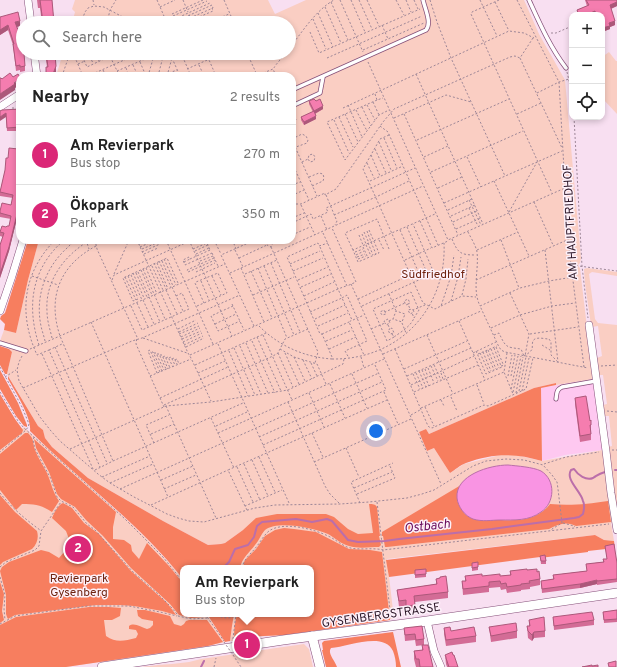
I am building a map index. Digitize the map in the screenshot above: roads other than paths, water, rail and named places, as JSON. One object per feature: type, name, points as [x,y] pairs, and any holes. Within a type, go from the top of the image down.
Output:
[{"type":"street","points":[[28,0],[29,16]]},
{"type":"street","points":[[35,60],[37,72]]},
{"type":"street","points":[[0,107],[16,97]]},
{"type":"street","points":[[0,311],[22,244]]},
{"type":"street","points":[[589,325],[616,527]]},
{"type":"street","name":"GYSENBERGSTRASSE","points":[[102,667],[222,646],[232,651],[312,636],[427,621],[617,593]]},
{"type":"street","points":[[427,621],[434,651],[441,667]]},
{"type":"street","points":[[312,636],[320,667]]},
{"type":"lane","points":[[296,88],[426,30],[428,28],[428,21],[423,0]]},
{"type":"lane","points":[[529,0],[544,34],[557,57],[566,68]]},
{"type":"lane","points":[[296,104],[320,94],[322,77]]},
{"type":"lane","points":[[0,343],[26,351]]},
{"type":"lane","points":[[556,399],[558,390],[562,387],[596,381]]},
{"type":"waterway","name":"Ostbach","points":[[226,565],[235,549],[248,545],[254,537],[257,526],[262,522],[296,519],[312,522],[327,519],[332,521],[348,540],[358,542],[385,541],[492,529],[579,517],[583,514],[584,504],[582,497],[570,478],[571,470],[574,469],[580,475],[588,479],[605,472]]},
{"type":"waterway","name":"Ostbach","points":[[201,667],[204,661]]},
{"type":"place","name":"Ökopark","points":[[78,549]]},
{"type":"place","name":"Am Revierpark","points":[[247,645]]},
{"type":"park label","name":"Südfriedhof","points":[[433,274]]},
{"type":"park label","name":"Revierpark Gysenberg","points":[[79,585]]}]
